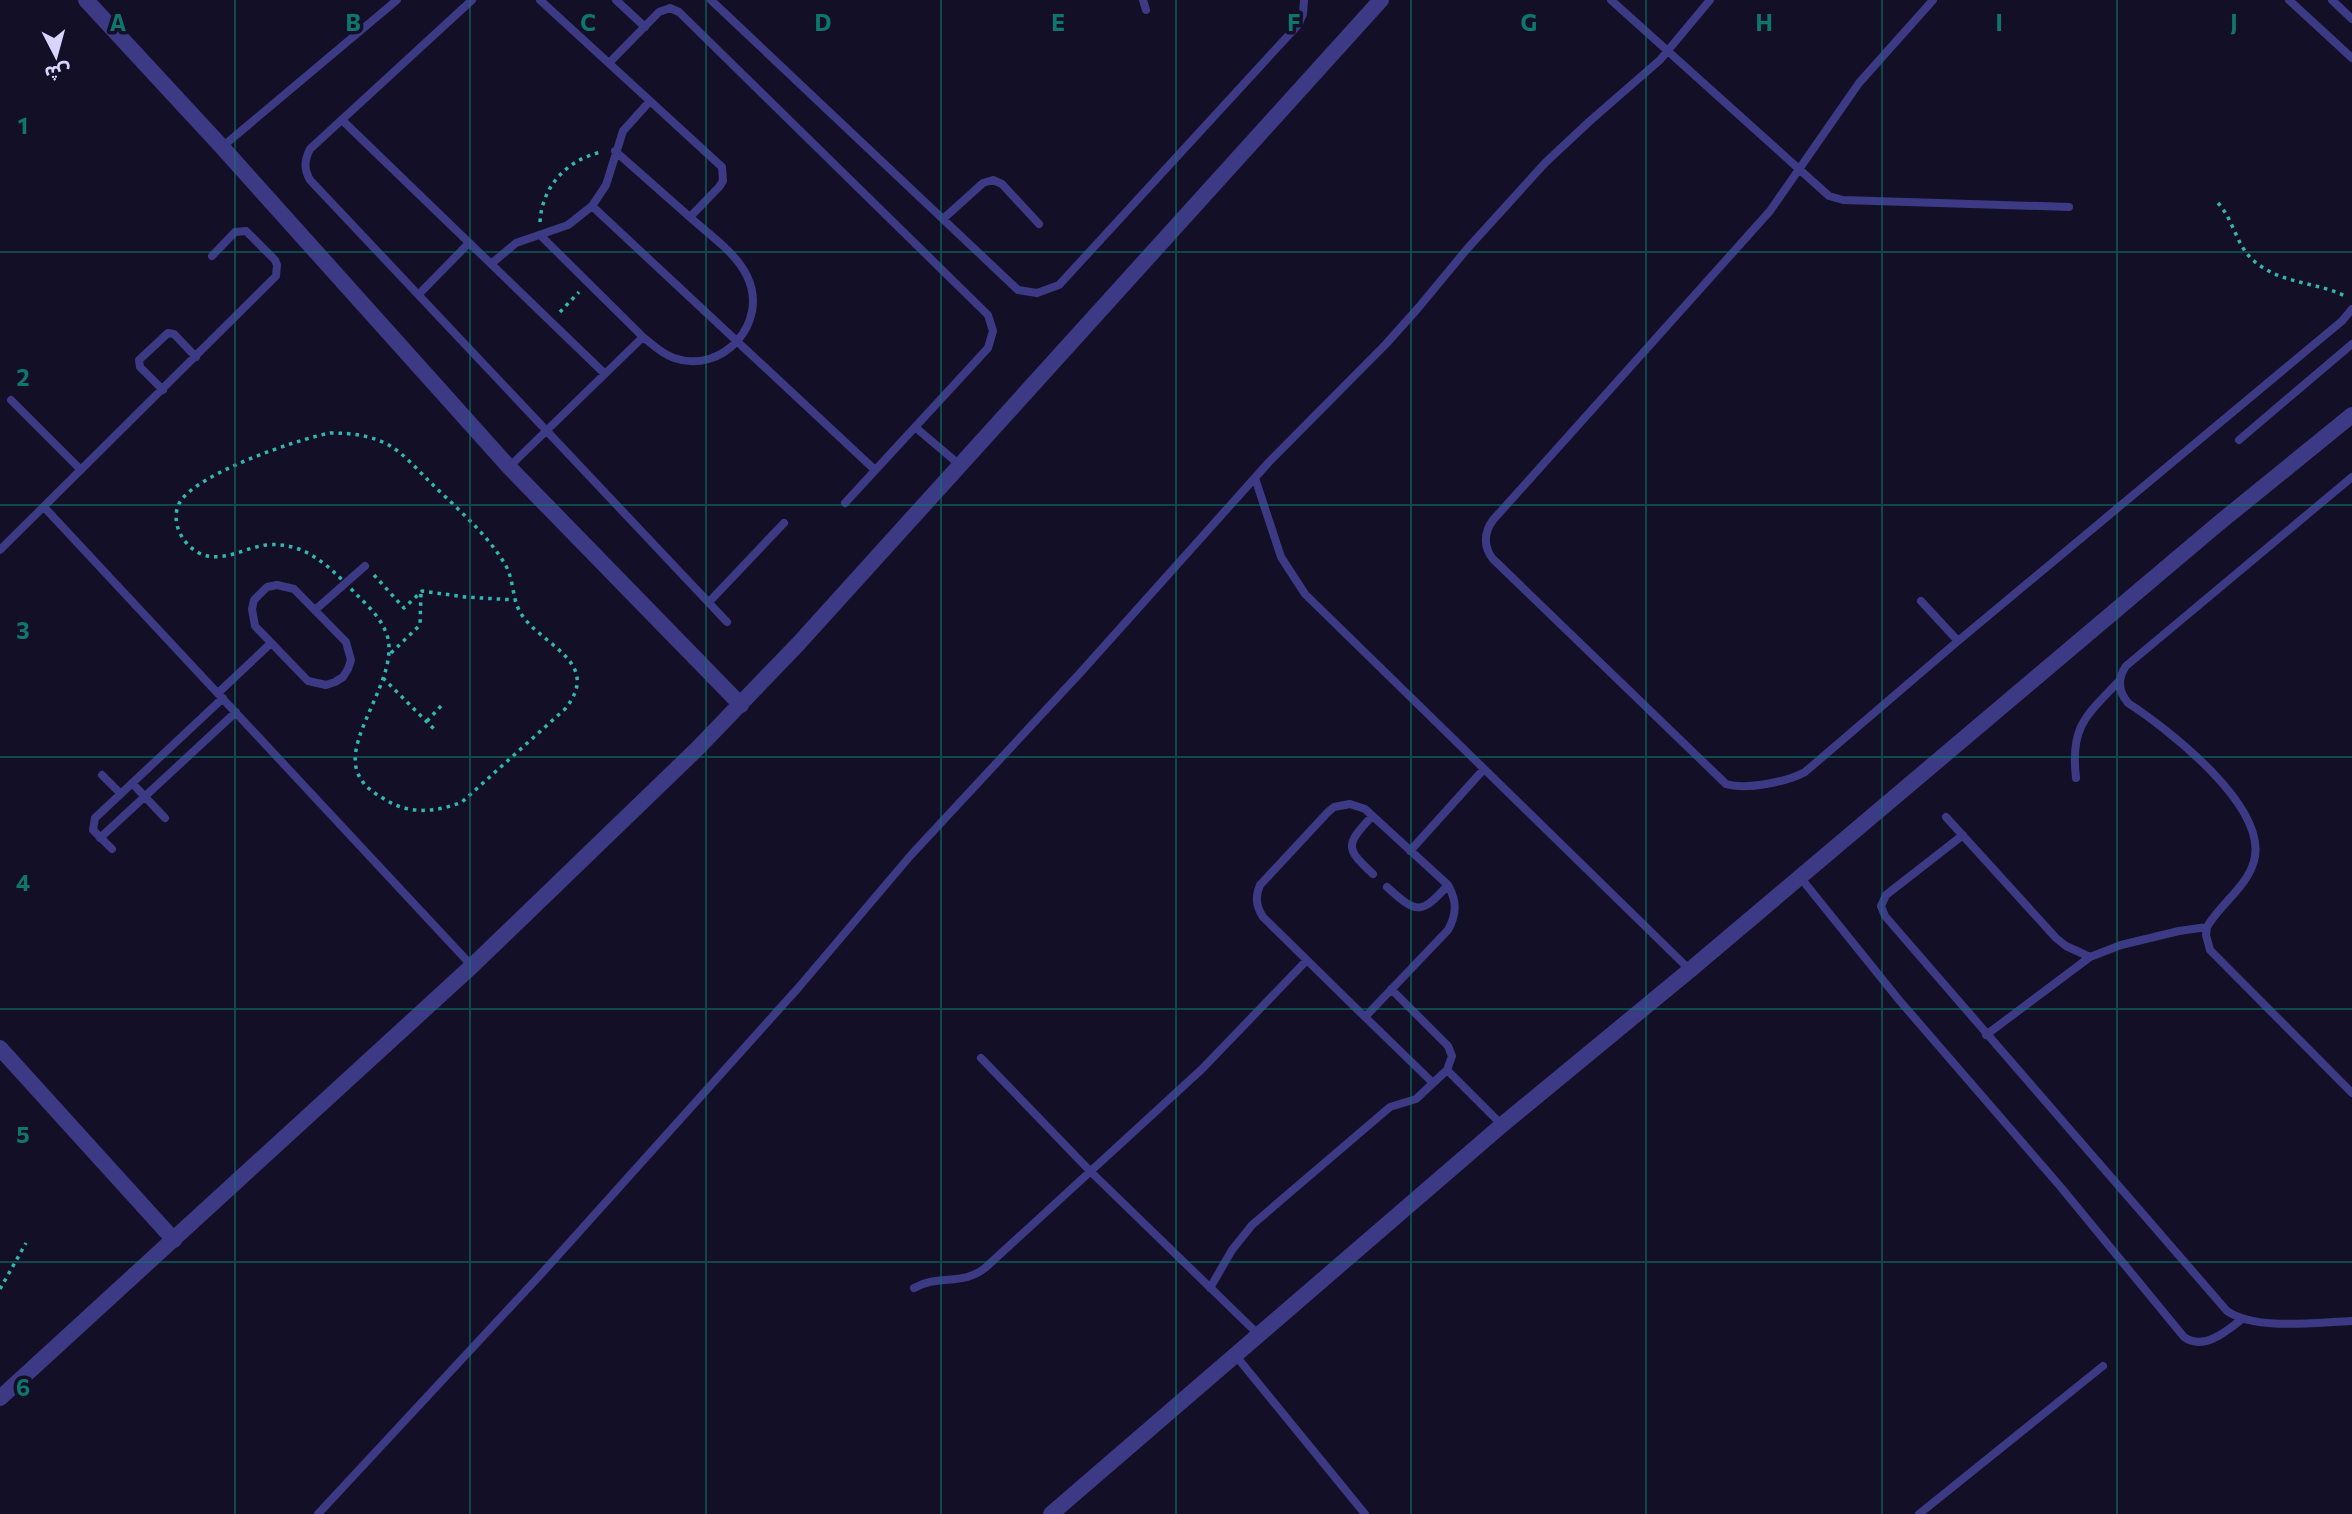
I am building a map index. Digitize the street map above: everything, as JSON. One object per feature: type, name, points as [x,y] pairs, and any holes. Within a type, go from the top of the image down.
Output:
[{"type":"street","points":[[86,0],[222,147],[509,467],[741,705]]},
{"type":"street","points":[[0,1398],[472,965],[741,705],[961,466],[1381,0]]},
{"type":"street","points":[[1051,1514],[1502,1125],[2352,415]]},
{"type":"street","points":[[0,1048],[174,1240]]},
{"type":"lane","points":[[222,147],[397,0]]},
{"type":"lane","points":[[472,0],[310,149],[305,165],[306,173],[727,622]]},
{"type":"lane","points":[[540,0],[722,167],[723,181],[690,217]]},
{"type":"lane","points":[[617,0],[645,27]]},
{"type":"lane","points":[[711,0],[1018,290],[1037,293],[1059,285],[1298,25],[1303,14],[1304,0]]},
{"type":"lane","points":[[1143,0],[1146,10]]},
{"type":"lane","points":[[1611,0],[1823,192],[1843,200],[2069,207]]},
{"type":"lane","points":[[318,1514],[534,1282],[799,987],[911,855],[1081,672],[1255,478],[1386,344],[1467,248],[1545,163],[1642,78],[1710,0]]},
{"type":"lane","points":[[1933,0],[1859,83],[1770,211],[1493,520],[1486,532],[1488,554],[1721,780],[1732,786],[1784,781],[1805,772],[2342,321],[2352,309]]},
{"type":"lane","points":[[2289,0],[2352,58]]},
{"type":"lane","points":[[2332,0],[2352,19]]},
{"type":"lane","points":[[609,63],[664,9],[670,8],[679,12],[988,315],[993,331],[988,348],[845,503]]},
{"type":"lane","points":[[491,264],[516,243],[568,225],[592,205],[606,185],[623,131],[650,101]]},
{"type":"lane","points":[[342,120],[605,374]]},
{"type":"lane","points":[[540,235],[658,350],[691,362],[708,360],[724,353],[738,342],[748,328],[753,311],[753,294],[739,263],[615,151]]},
{"type":"lane","points":[[943,219],[983,183],[993,180],[1002,184],[1039,224]]},
{"type":"lane","points":[[592,205],[875,470]]},
{"type":"lane","points":[[0,550],[273,281],[278,271],[275,260],[246,231],[235,232],[212,256]]},
{"type":"lane","points":[[419,294],[469,243]]},
{"type":"lane","points":[[163,390],[139,367],[139,360],[168,333],[174,334],[196,357]]},
{"type":"lane","points":[[509,467],[643,337]]},
{"type":"lane","points":[[2239,440],[2352,344]]},
{"type":"lane","points":[[11,400],[81,470]]},
{"type":"lane","points":[[915,427],[961,466]]},
{"type":"lane","points":[[2076,778],[2074,753],[2078,729],[2085,717],[2119,681],[2126,666],[2352,477]]},
{"type":"lane","points":[[1255,478],[1281,557],[1305,594],[1689,970]]},
{"type":"lane","points":[[44,507],[472,965]]},
{"type":"lane","points":[[709,603],[784,523]]},
{"type":"lane","points":[[315,610],[365,566]]},
{"type":"lane","points":[[286,585],[294,589],[346,642],[351,660],[343,677],[326,685],[308,681],[271,643],[255,626],[252,609],[260,593],[267,587],[286,585]]},
{"type":"lane","points":[[1921,601],[1958,642]]},
{"type":"lane","points":[[111,849],[93,830],[93,822],[271,643]]},
{"type":"lane","points":[[2119,681],[2120,689],[2128,703],[2178,739],[2219,780],[2253,831],[2256,849],[2252,868],[2207,927],[2210,950],[2352,1093]]},
{"type":"lane","points":[[100,838],[236,712]]},
{"type":"lane","points":[[1410,851],[1484,769]]},
{"type":"lane","points":[[102,775],[121,794]]},
{"type":"lane","points":[[132,783],[165,818]]},
{"type":"lane","points":[[1365,1017],[1452,923],[1455,907],[1448,886],[1372,816],[1358,805],[1350,804],[1334,807],[1260,885],[1256,898],[1259,911],[1307,960],[1365,1017],[1433,1083]]},
{"type":"lane","points":[[1372,816],[1354,836],[1352,848],[1356,859],[1373,874]]},
{"type":"lane","points":[[1946,817],[2056,938],[2066,946],[2090,957]]},
{"type":"lane","points":[[1963,835],[1886,895],[1881,906],[1885,916],[2221,1305],[2242,1320],[2267,1323],[2352,1321]]},
{"type":"lane","points":[[1800,877],[1899,1000],[2059,1185],[2184,1337],[2189,1341],[2202,1343],[2242,1320]]},
{"type":"lane","points":[[1387,887],[1406,904],[1419,908],[1432,902],[1448,886]]},
{"type":"lane","points":[[1986,1035],[2090,957],[2121,945],[2207,927]]},
{"type":"lane","points":[[914,1288],[930,1280],[960,1280],[978,1273],[1202,1069],[1307,960]]},
{"type":"lane","points":[[1210,1288],[1232,1250],[1263,1213],[1391,1107],[1412,1101],[1447,1070],[1452,1056],[1448,1046],[1391,989]]},
{"type":"lane","points":[[981,1058],[1091,1172],[1259,1336]]},
{"type":"lane","points":[[1447,1070],[1502,1125]]},
{"type":"lane","points":[[1236,1356],[1364,1514]]},
{"type":"lane","points":[[1919,1514],[2103,1366]]},
{"type":"path","points":[[540,219],[546,196],[559,176],[577,161],[599,152]]},
{"type":"path","points":[[2218,203],[2227,215],[2239,242],[2257,264],[2281,278],[2327,289],[2352,299]]},
{"type":"path","points":[[551,322],[587,283]]},
{"type":"path","points":[[344,433],[376,439],[391,446],[472,524],[507,567],[515,600],[524,618],[572,663],[577,677],[576,693],[565,709],[462,802],[430,811],[396,806],[374,793],[361,780],[357,771],[355,753],[390,654],[389,642],[382,624],[346,583],[319,559],[298,548],[263,546],[217,557],[199,553],[187,543],[178,529],[179,502],[188,492],[225,470],[316,436],[344,433]]},
{"type":"path","points":[[365,566],[404,608],[422,591]]},
{"type":"path","points":[[422,591],[515,600]]},
{"type":"path","points":[[390,654],[420,625],[422,591]]},
{"type":"path","points":[[383,678],[437,732]]},
{"type":"path","points":[[427,721],[442,705]]},
{"type":"path","points":[[0,1289],[26,1244]]}]
